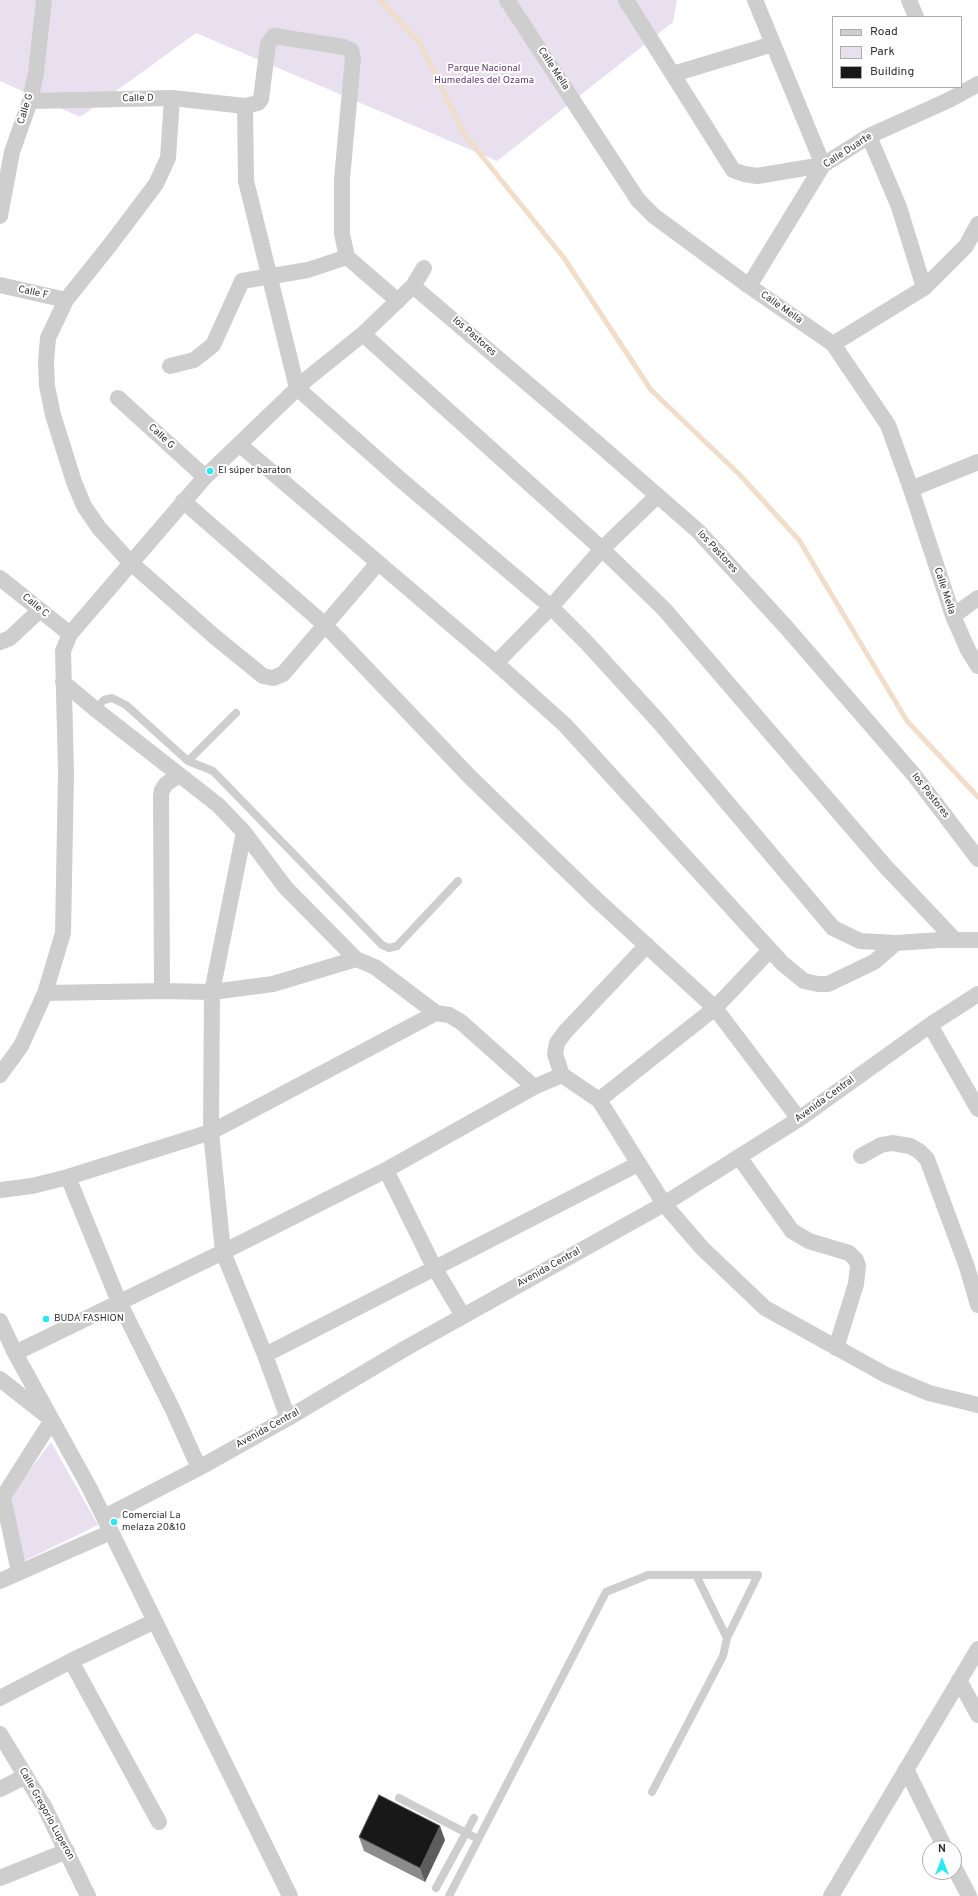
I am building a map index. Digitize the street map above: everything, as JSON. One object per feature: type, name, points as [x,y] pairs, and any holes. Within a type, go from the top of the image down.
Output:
[{"type":"street","name":"Calle G","points":[[0,216],[12,152],[30,101],[36,73],[44,0]]},
{"type":"street","name":"Calle Mella","points":[[507,0],[638,200],[654,216],[748,286],[833,344],[888,425],[912,489],[952,616],[968,650],[978,666]]},
{"type":"street","points":[[626,0],[733,170],[744,174],[757,176],[824,165],[755,0]]},
{"type":"street","points":[[909,0],[916,16]]},
{"type":"street","points":[[398,301],[347,257],[342,234],[342,180],[353,58],[351,50],[344,47],[274,36],[268,44],[261,99],[258,103],[245,106],[246,181],[297,388],[401,480],[551,607],[587,643],[660,723],[833,928],[860,941],[896,943],[978,940]]},
{"type":"street","points":[[673,74],[773,44]]},
{"type":"street","name":"Calle Duarte","points":[[748,286],[824,165],[869,136],[947,93],[978,84]]},
{"type":"street","name":"Calle D","points":[[30,101],[172,98],[245,106]]},
{"type":"street","points":[[172,98],[168,158],[156,184],[66,300],[48,338],[46,362],[47,386],[53,415],[74,482],[84,506],[99,528],[130,562],[215,637],[263,676],[273,678],[282,674],[378,563]]},
{"type":"street","points":[[869,136],[899,207],[924,288]]},
{"type":"street","points":[[833,344],[924,288],[966,246],[978,224]]},
{"type":"street","points":[[170,366],[194,360],[214,345],[242,281],[308,270],[347,257]]},
{"type":"street","points":[[0,1075],[20,1046],[45,993],[63,933],[66,773],[63,651],[70,634],[204,477],[240,445],[297,388],[363,334],[398,301],[413,286],[424,268]]},
{"type":"street","name":"Calle F","points":[[0,286],[66,300]]},
{"type":"street","name":"los Pastores","points":[[413,286],[698,531],[786,627],[914,775],[978,859]]},
{"type":"street","points":[[363,334],[602,549],[664,609],[885,866],[954,940]]},
{"type":"street","name":"Calle G","points":[[118,398],[204,477]]},
{"type":"street","points":[[240,445],[496,663],[564,725],[782,963],[804,981],[828,984],[874,962],[896,943]]},
{"type":"street","points":[[912,489],[978,462]]},
{"type":"street","points":[[496,663],[551,607],[602,549],[657,496]]},
{"type":"street","points":[[183,501],[324,624],[471,778],[715,1008],[799,1119]]},
{"type":"street","name":"Calle C","points":[[0,578],[70,634]]},
{"type":"street","points":[[952,616],[978,598]]},
{"type":"street","points":[[0,642],[10,638],[40,610]]},
{"type":"street","points":[[63,682],[218,806],[244,832],[285,887],[356,959],[375,967],[436,1013],[449,1015],[461,1022],[534,1087]]},
{"type":"street","points":[[162,991],[161,796],[162,790],[166,784],[179,775]]},
{"type":"street","points":[[244,832],[212,992],[211,1132],[223,1252],[265,1355],[288,1418]]},
{"type":"street","points":[[647,945],[564,1032],[557,1043],[554,1054],[562,1075],[599,1100],[664,1204],[702,1248],[766,1308],[886,1375],[929,1393],[978,1405]]},
{"type":"street","points":[[599,1100],[715,1008],[770,950]]},
{"type":"street","points":[[45,993],[162,991],[212,992],[273,984],[356,959]]},
{"type":"street","name":"Avenida Central","points":[[104,1517],[199,1468],[463,1316],[664,1204],[799,1119],[930,1025],[978,994]]},
{"type":"street","points":[[0,1190],[32,1186],[68,1177],[211,1132],[270,1102],[317,1074],[436,1013]]},
{"type":"street","points":[[930,1025],[978,1109]]},
{"type":"street","points":[[15,1353],[223,1252],[386,1170],[534,1087],[562,1075]]},
{"type":"street","points":[[861,1156],[881,1145],[892,1143],[910,1146],[927,1159],[973,1265],[978,1305]]},
{"type":"street","points":[[738,1157],[792,1231],[809,1241],[849,1253],[856,1260],[858,1266],[856,1284],[836,1348]]},
{"type":"street","points":[[265,1355],[434,1267],[638,1164]]},
{"type":"street","points":[[386,1170],[434,1267],[463,1316]]},
{"type":"street","points":[[68,1177],[119,1302],[173,1410],[199,1468]]},
{"type":"street","points":[[0,1321],[15,1353],[104,1517],[290,1896]]},
{"type":"street","points":[[0,1379],[52,1420]]},
{"type":"street","points":[[19,1572],[1,1496],[52,1420]]},
{"type":"street","points":[[0,1581],[111,1532]]},
{"type":"street","points":[[0,1698],[71,1661],[155,1621]]},
{"type":"street","points":[[830,1896],[978,1649]]},
{"type":"street","points":[[71,1661],[159,1822]]},
{"type":"street","points":[[959,1680],[978,1715]]},
{"type":"street","name":"Calle Gregorio Luperon","points":[[0,1734],[26,1776],[67,1851],[88,1896]]},
{"type":"street","points":[[906,1769],[941,1840]]},
{"type":"street","points":[[0,1789],[26,1776]]},
{"type":"street","points":[[0,1878],[67,1851]]},
{"type":"street","points":[[961,1880],[969,1896]]},
{"type":"lane","points":[[95,709],[104,700],[112,698],[126,705],[188,761],[213,770],[382,945],[389,948],[397,946],[458,881]]},
{"type":"lane","points":[[188,761],[236,713]]},
{"type":"lane","points":[[449,1896],[606,1592],[648,1575],[758,1575],[727,1638],[723,1656],[652,1792]]},
{"type":"lane","points":[[696,1575],[727,1638]]},
{"type":"lane","points":[[399,1798],[478,1839]]},
{"type":"lane","points":[[436,1888],[474,1818]]},
{"type":"green space","name":"Parque Nacional Humedales del Ozama","points":[[0,0],[677,0],[673,22],[497,161],[196,33],[80,117],[0,81]]},
{"type":"green space","points":[[51,1442],[98,1525],[24,1561],[10,1496]]},
{"type":"building","points":[[379,1795],[440,1826],[420,1868],[359,1837]]},
{"type":"waterway","points":[[380,0],[420,43],[464,134],[564,258],[651,390],[740,475],[799,540],[907,721],[978,797]]},
{"type":"place","name":"El súper baraton","points":[[210,471]]},
{"type":"place","name":"BUDA FASHION","points":[[46,1319]]},
{"type":"place","name":"Comercial La melaza 20&10","points":[[114,1522]]}]
